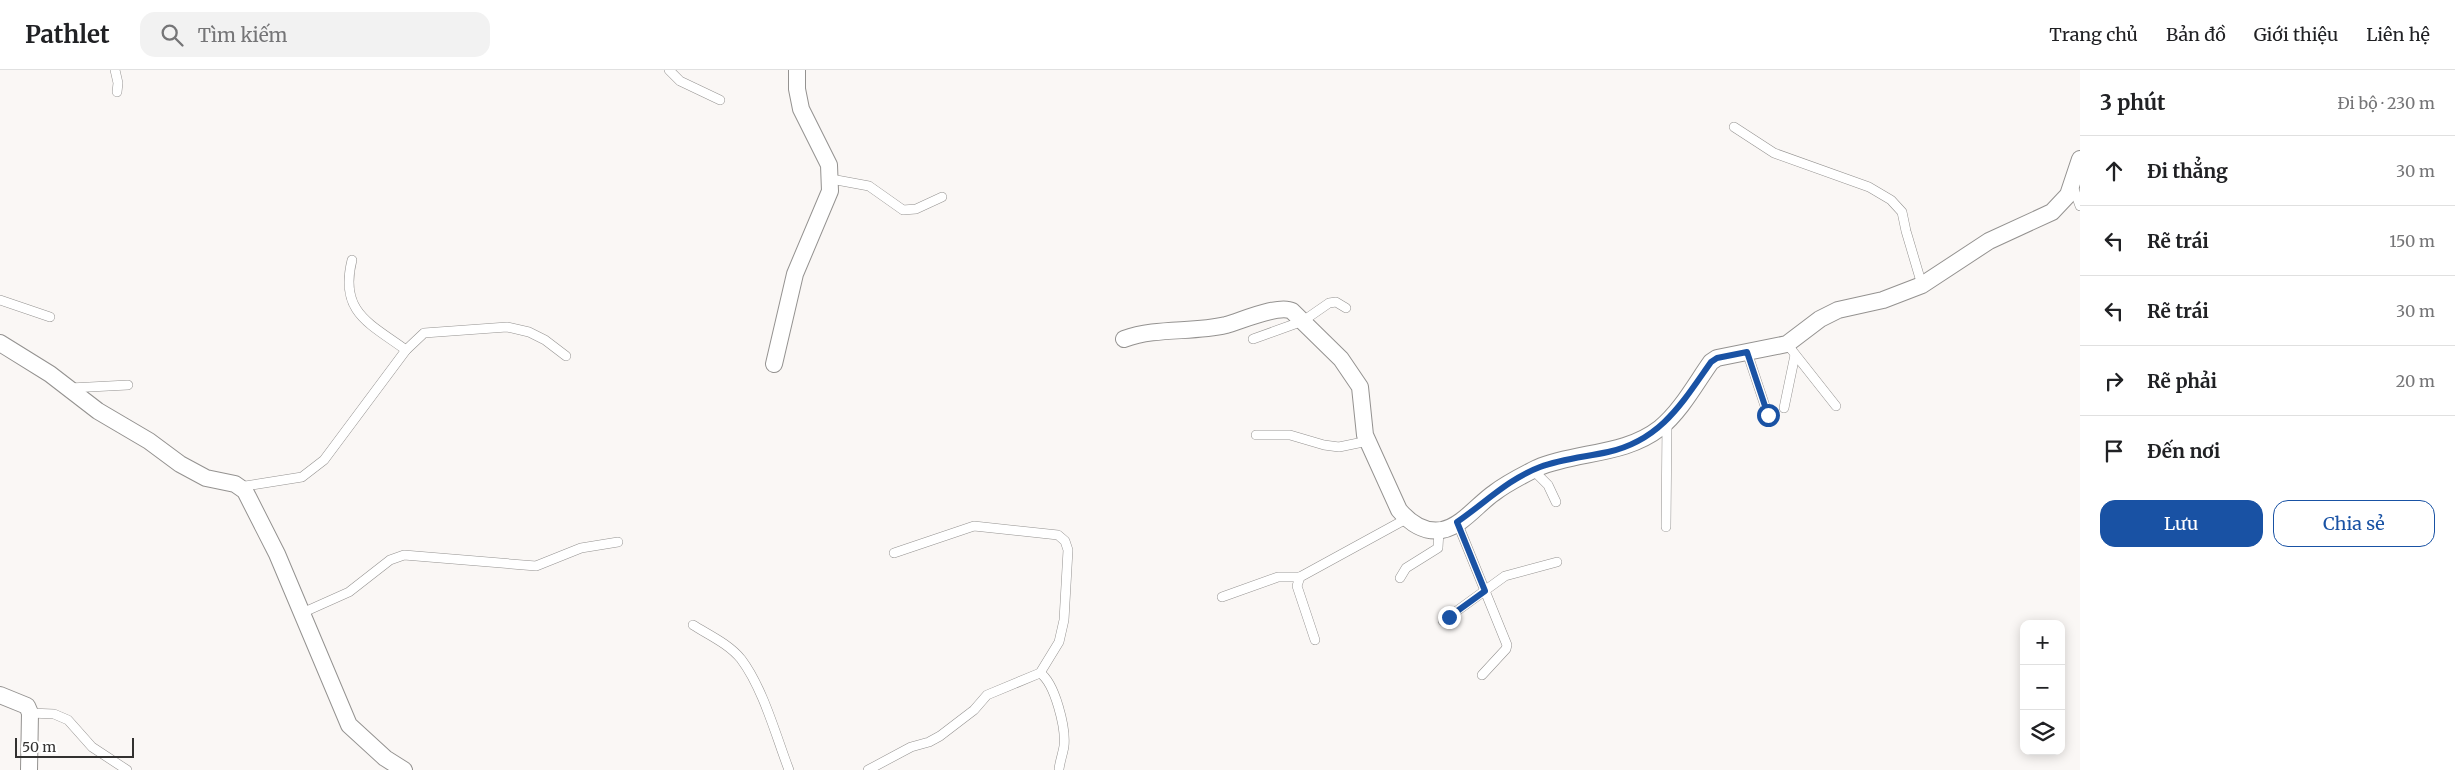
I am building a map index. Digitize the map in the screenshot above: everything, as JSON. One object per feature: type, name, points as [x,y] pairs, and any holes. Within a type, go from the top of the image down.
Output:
[{"type":"street","points":[[774,364],[795,274],[830,191],[831,179],[829,165],[801,109],[796,70]]},
{"type":"street","points":[[1124,339],[1151,331],[1186,332],[1225,325],[1284,309],[1292,311],[1341,359],[1360,387],[1364,430],[1400,510],[1406,519],[1423,529],[1439,530],[1457,522],[1494,492],[1533,470],[1551,463],[1610,451],[1632,444],[1659,429],[1667,422],[1711,362],[1717,358],[1747,352],[1791,349],[1820,319],[1838,310],[1883,300],[1922,285],[1989,241],[2052,212],[2068,194],[2080,159]]},
{"type":"street","points":[[0,343],[70,388],[98,411],[149,441],[180,464],[206,478],[239,487],[250,498],[302,613],[349,725],[385,758],[404,770]]},
{"type":"street","points":[[0,695],[27,706],[30,713],[29,770]]},
{"type":"lane","points":[[115,70],[118,83],[117,92]]},
{"type":"lane","points":[[669,70],[680,81],[720,100]]},
{"type":"lane","points":[[1734,126],[1774,153],[1870,187],[1890,200],[1902,212],[1922,285]]},
{"type":"lane","points":[[831,179],[869,186],[896,206],[907,211],[942,197]]},
{"type":"lane","points":[[2072,184],[2080,206]]},
{"type":"lane","points":[[352,260],[347,279],[349,296],[364,320],[406,350]]},
{"type":"lane","points":[[0,300],[50,316]]},
{"type":"lane","points":[[1253,339],[1303,321],[1330,303],[1336,302],[1346,308]]},
{"type":"lane","points":[[239,487],[302,477],[324,460],[406,350],[424,333],[507,327],[529,332],[545,340],[566,356]]},
{"type":"lane","points":[[1791,349],[1836,406]]},
{"type":"lane","points":[[1784,408],[1791,349]]},
{"type":"lane","points":[[1747,352],[1768,415]]},
{"type":"lane","points":[[70,388],[128,385]]},
{"type":"lane","points":[[1666,527],[1667,422]]},
{"type":"lane","points":[[1256,435],[1290,435],[1338,447],[1368,441]]},
{"type":"lane","points":[[1533,470],[1548,485],[1556,502]]},
{"type":"lane","points":[[1222,598],[1278,577],[1300,577],[1406,519]]},
{"type":"lane","points":[[1457,522],[1507,644],[1506,649],[1482,675]]},
{"type":"lane","points":[[868,770],[911,747],[929,742],[940,736],[974,710],[987,695],[1040,673],[1059,642],[1064,620],[1068,550],[1065,541],[1058,535],[974,526],[894,553]]},
{"type":"lane","points":[[1400,578],[1406,568],[1438,548],[1439,530]]},
{"type":"lane","points":[[302,613],[349,592],[397,557],[410,555],[536,566],[581,548],[618,542]]},
{"type":"lane","points":[[1443,621],[1505,576],[1557,562]]},
{"type":"lane","points":[[1300,577],[1297,586],[1315,640]]},
{"type":"lane","points":[[693,625],[724,645],[740,659],[764,704],[788,770]]},
{"type":"lane","points":[[1040,673],[1046,677],[1050,684],[1061,716],[1064,744],[1059,769]]},
{"type":"lane","points":[[30,713],[54,714],[68,720],[92,747],[127,770]]},
{"type":"route","points":[[1449,617],[1485,591],[1457,522],[1494,492],[1539,467],[1610,451],[1632,444],[1659,429],[1667,422],[1711,362],[1724,356],[1747,352],[1768,415]]}]
